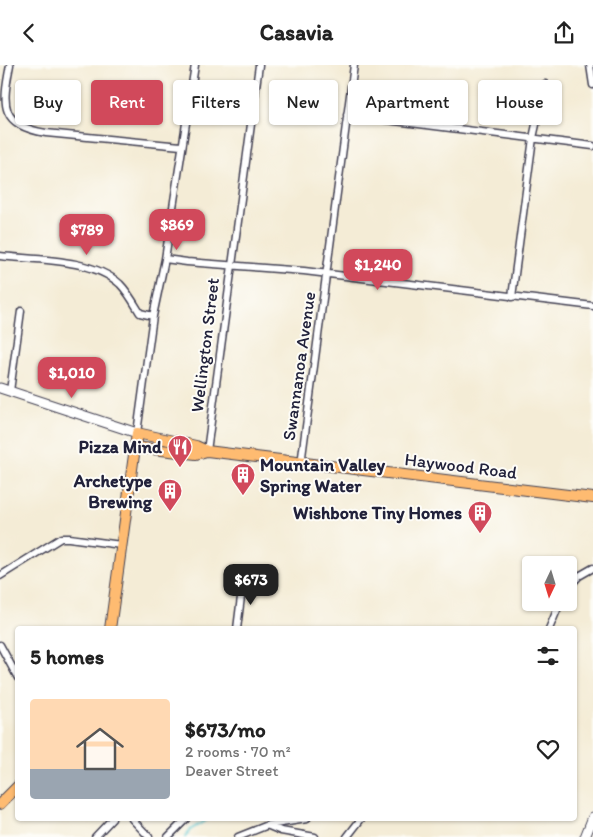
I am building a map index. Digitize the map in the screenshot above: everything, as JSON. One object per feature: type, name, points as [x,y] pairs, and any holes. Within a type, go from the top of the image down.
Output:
[{"type":"main road","name":"Haywood Road","points":[[136,433],[196,446],[207,451],[301,464],[593,498]]},
{"type":"main road","points":[[110,626],[136,433]]},
{"type":"main road","name":"Haywood Road","points":[[135,447],[196,453],[207,451]]},
{"type":"main road","points":[[0,804],[15,789]]},
{"type":"street","points":[[10,65],[4,95],[7,111],[12,119],[30,130],[181,146]]},
{"type":"street","points":[[0,388],[136,433],[153,316],[165,259],[194,65]]},
{"type":"street","name":"Wellington Street","points":[[207,451],[259,65]]},
{"type":"street","name":"Swannanoa Avenue","points":[[301,464],[354,65]]},
{"type":"street","points":[[590,65],[593,85]]},
{"type":"street","points":[[347,115],[593,146]]},
{"type":"street","points":[[512,297],[536,125]]},
{"type":"street","points":[[0,256],[74,264],[91,268],[119,284],[140,313],[153,316]]},
{"type":"street","points":[[165,259],[327,274],[593,306]]},
{"type":"street","points":[[10,391],[21,311]]},
{"type":"street","points":[[0,576],[61,538],[121,545]]},
{"type":"street","points":[[578,577],[593,568]]},
{"type":"street","points":[[237,626],[243,581]]},
{"type":"street","points":[[550,626],[557,611]]},
{"type":"street","points":[[0,645],[15,672]]},
{"type":"street","points":[[585,837],[593,817]]},
{"type":"street","points":[[95,837],[110,821]]},
{"type":"street","points":[[134,821],[149,837]]},
{"type":"street","points":[[168,837],[184,821]]},
{"type":"street","points":[[238,837],[268,825],[294,821]]},
{"type":"street","points":[[347,837],[359,821]]},
{"type":"street","points":[[268,825],[281,831],[315,837]]},
{"type":"waterway","points":[[185,837],[190,830],[205,821]]},
{"type":"place","name":"Pizza Mind","points":[[180,468]]},
{"type":"place","name":"Mountain Valley Spring Water","points":[[243,496]]},
{"type":"place","name":"Archetype Brewing","points":[[170,512]]},
{"type":"place","name":"Wishbone Tiny Homes","points":[[480,534]]}]
